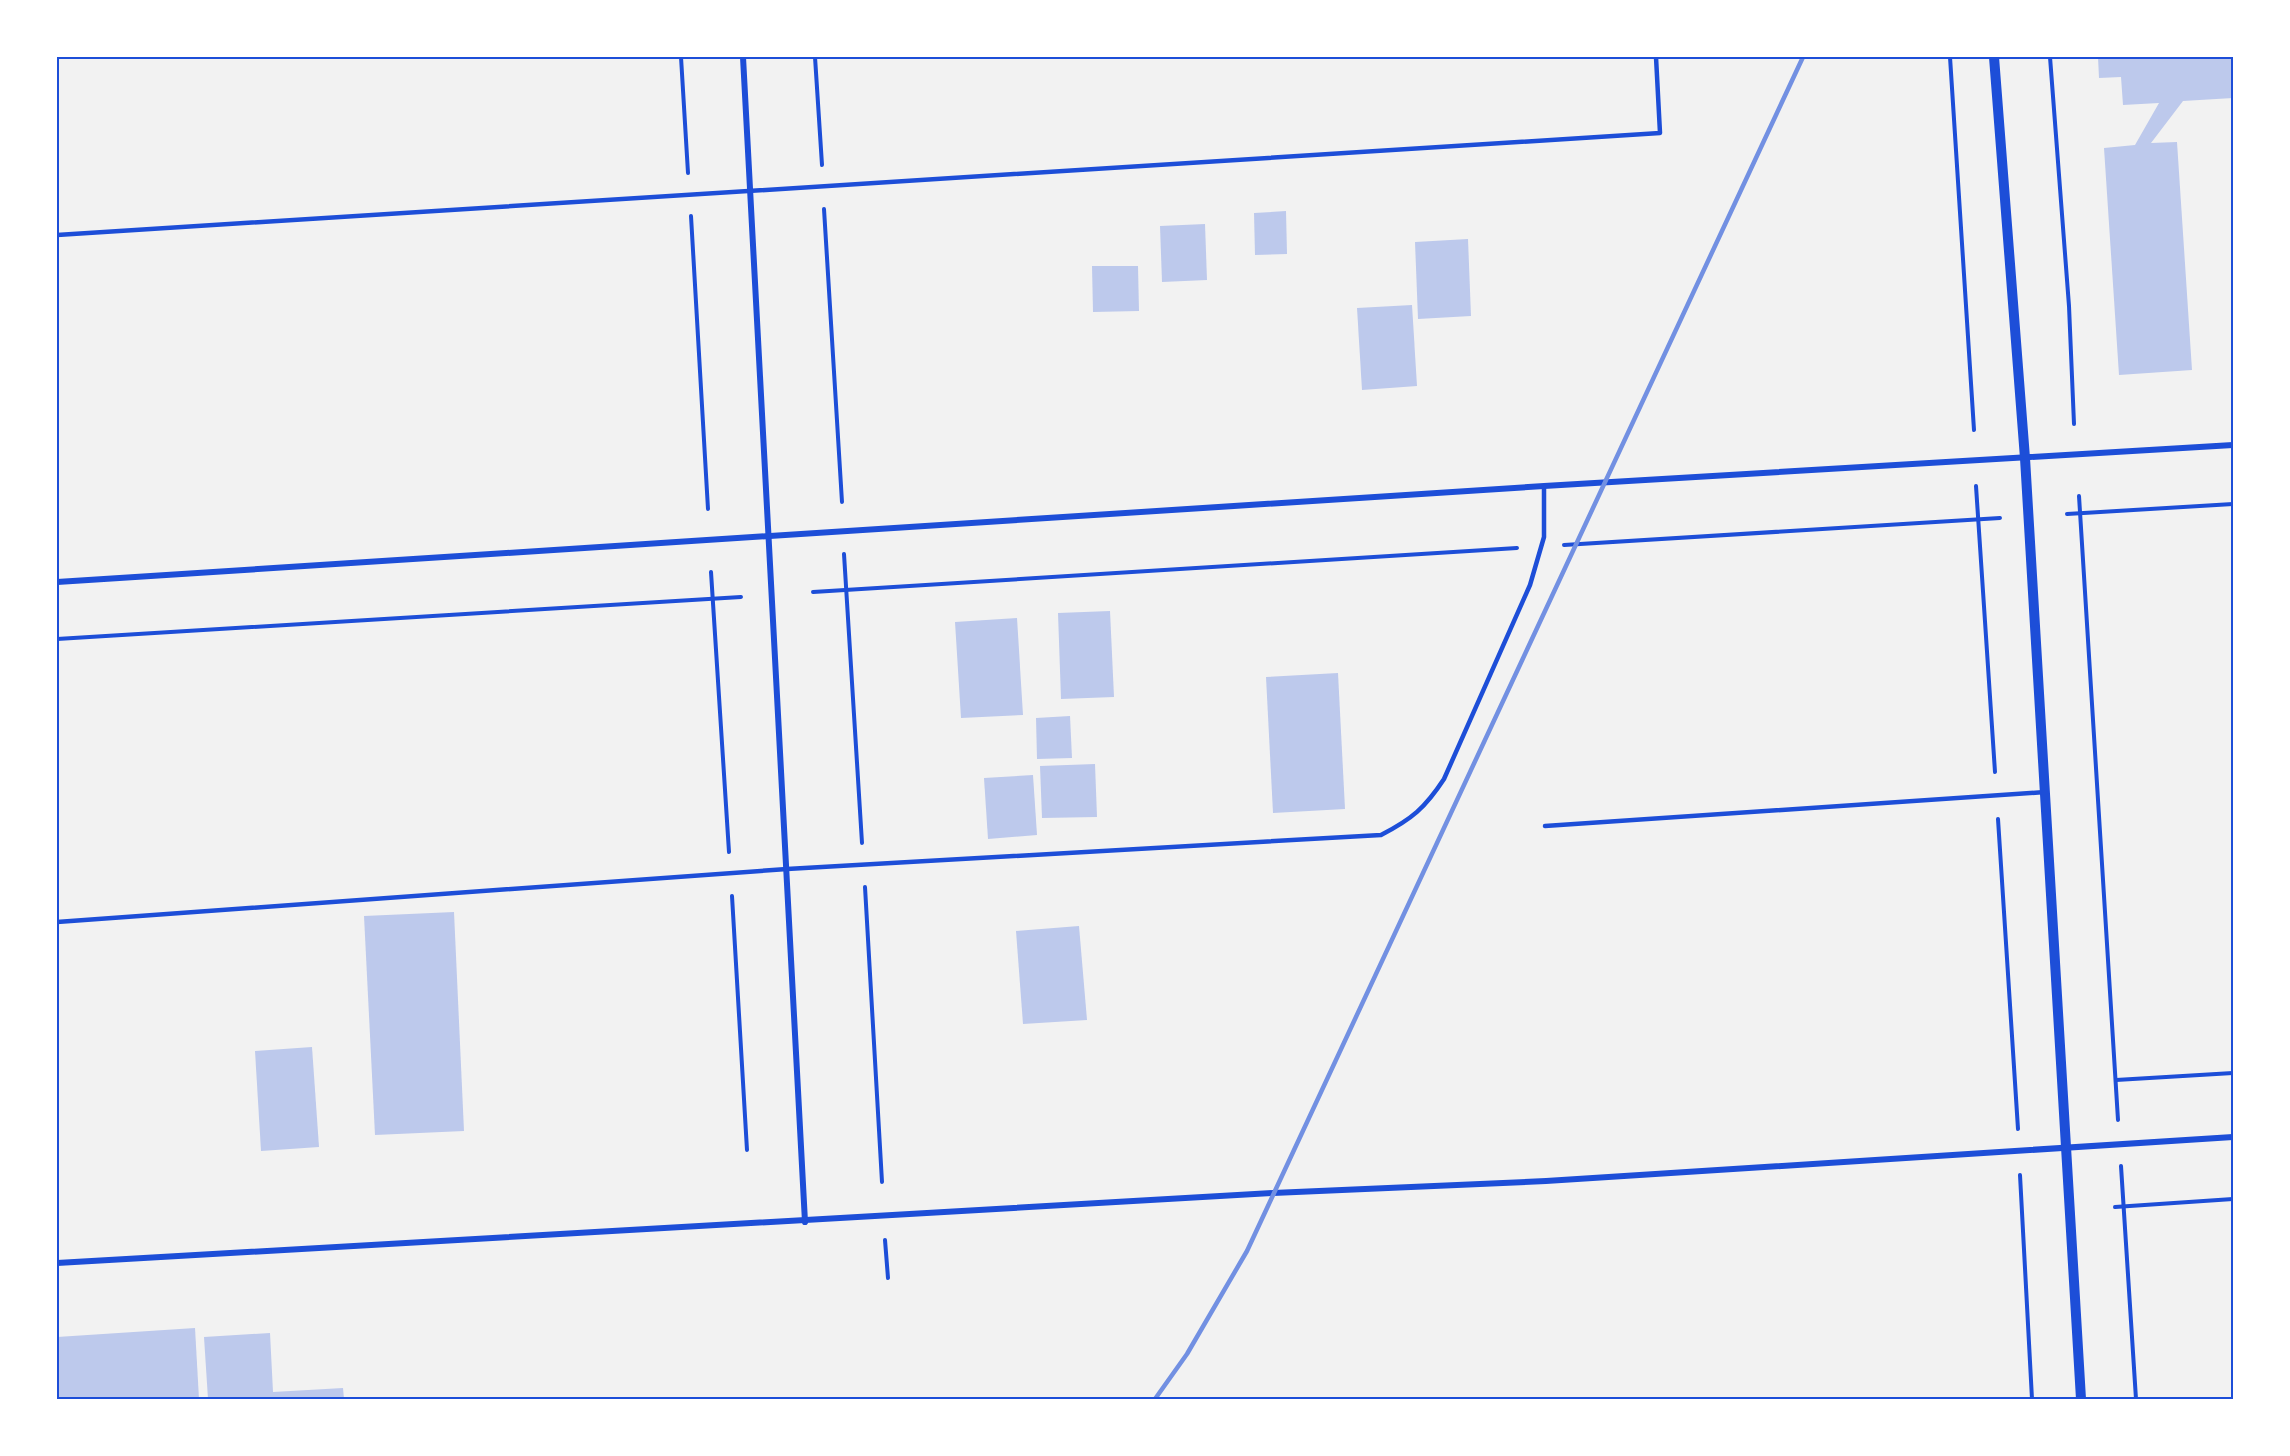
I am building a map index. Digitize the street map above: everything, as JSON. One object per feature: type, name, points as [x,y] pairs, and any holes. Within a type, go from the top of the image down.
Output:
[{"type":"street","points":[[743,57],[806,1222]]},
{"type":"street","points":[[1995,57],[2025,458],[2081,1399]]},
{"type":"street","points":[[57,582],[769,538],[1544,486],[2233,445]]},
{"type":"street","points":[[57,1263],[806,1222],[1273,1193],[1546,1181],[2233,1137]]},
{"type":"lane","points":[[57,235],[1660,134],[1656,57]]},
{"type":"lane","points":[[57,922],[787,868],[1381,835],[1407,822],[1426,806],[1444,779],[1530,585],[1544,537],[1544,486]]},
{"type":"lane","points":[[1545,826],[2045,792]]},
{"type":"path","points":[[681,57],[708,508]]},
{"type":"path","points":[[815,57],[842,501]]},
{"type":"path","points":[[1950,57],[1974,430]]},
{"type":"path","points":[[2050,57],[2074,424]]},
{"type":"path","points":[[1976,486],[2019,1151],[2032,1399]]},
{"type":"path","points":[[2079,496],[2136,1399]]},
{"type":"path","points":[[2067,514],[2233,504]]},
{"type":"path","points":[[813,592],[2000,518]]},
{"type":"path","points":[[57,639],[741,597]]},
{"type":"path","points":[[2116,1080],[2233,1073]]},
{"type":"path","points":[[2115,1207],[2233,1199]]},
{"type":"path","points":[[885,1240],[888,1278]]},
{"type":"building","points":[[2098,57],[2233,57],[2233,98],[2183,101],[2151,143],[2177,142],[2192,370],[2119,375],[2104,148],[2135,145],[2159,103],[2123,105],[2121,77],[2099,78]]},
{"type":"building","points":[[1286,211],[1287,254],[1255,255],[1254,213]]},
{"type":"building","points":[[1205,224],[1207,280],[1162,282],[1160,226]]},
{"type":"building","points":[[1468,239],[1471,316],[1418,319],[1415,242]]},
{"type":"building","points":[[1092,266],[1138,266],[1139,311],[1093,312]]},
{"type":"building","points":[[1412,305],[1417,386],[1362,390],[1357,308]]},
{"type":"building","points":[[1110,611],[1114,697],[1061,699],[1058,613]]},
{"type":"building","points":[[1017,618],[1023,715],[961,718],[955,622]]},
{"type":"building","points":[[1338,673],[1345,809],[1273,813],[1266,677]]},
{"type":"building","points":[[1070,716],[1072,758],[1037,759],[1036,718]]},
{"type":"building","points":[[1095,764],[1097,817],[1042,818],[1040,766]]},
{"type":"building","points":[[1033,775],[1037,835],[988,839],[984,778]]},
{"type":"building","points":[[454,912],[464,1131],[375,1135],[364,916]]},
{"type":"building","points":[[1079,926],[1087,1020],[1023,1024],[1016,931]]},
{"type":"building","points":[[312,1047],[319,1147],[261,1151],[255,1051]]},
{"type":"building","points":[[195,1328],[199,1399],[59,1399],[57,1337]]},
{"type":"building","points":[[270,1333],[273,1392],[343,1388],[344,1399],[208,1399],[204,1337]]},
{"type":"railway","points":[[1155,1399],[1187,1354],[1247,1251],[1803,57]]}]
